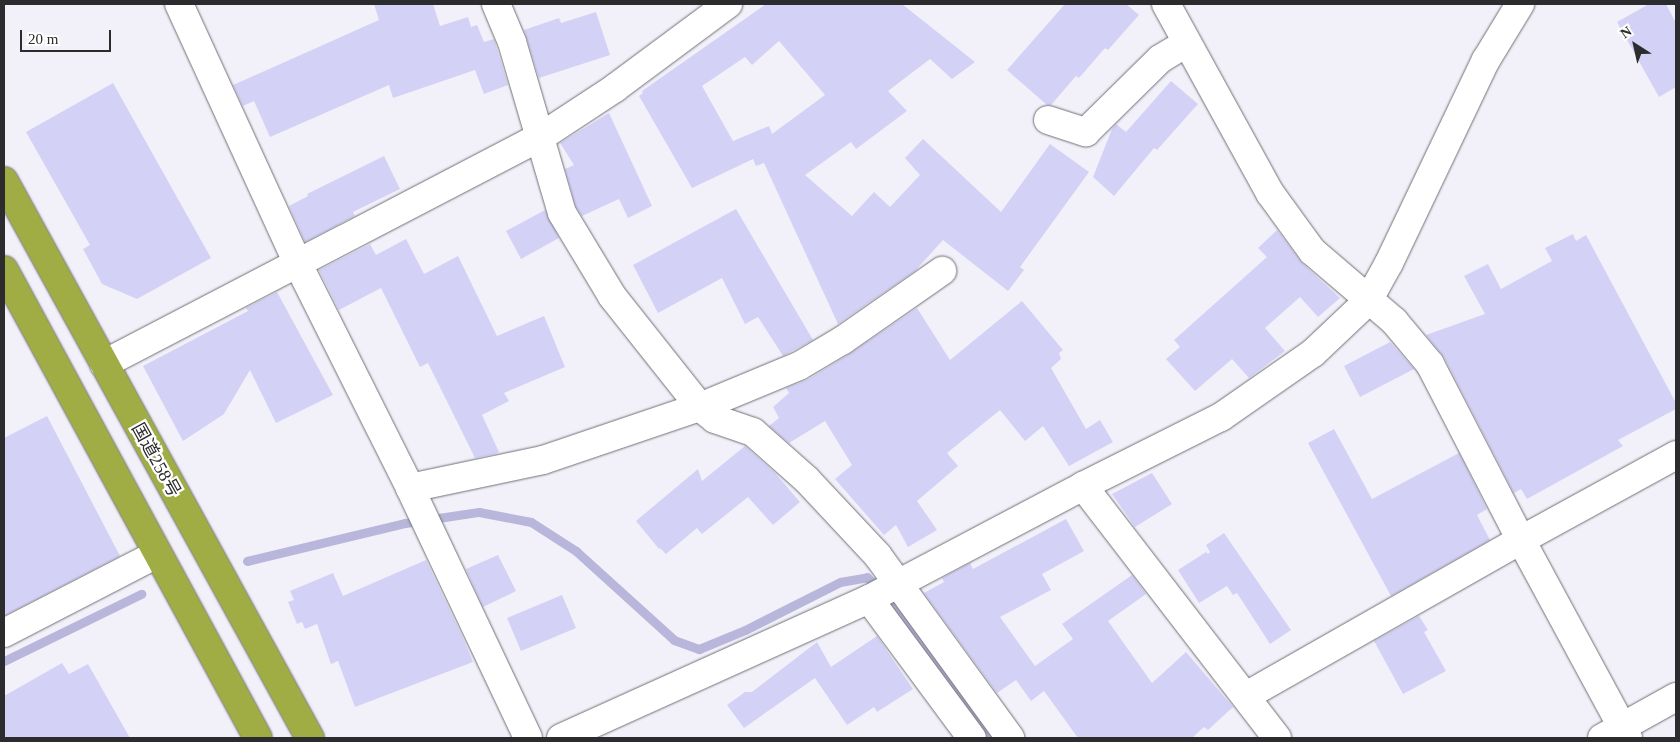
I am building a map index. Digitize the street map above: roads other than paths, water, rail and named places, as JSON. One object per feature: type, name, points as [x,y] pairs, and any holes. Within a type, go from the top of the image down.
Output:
[{"type":"highway","name":"国道258号","points":[[4,180],[310,738]]},
{"type":"highway","points":[[4,270],[156,554],[258,738]]},
{"type":"street","points":[[179,4],[297,262],[410,488],[528,738]]},
{"type":"street","points":[[496,4],[512,42],[562,213],[612,296],[700,406],[716,419],[753,432],[800,474],[878,556],[1010,738]]},
{"type":"street","points":[[104,364],[297,262],[539,138],[615,88],[728,4]]},
{"type":"street","points":[[1166,4],[1270,193],[1312,251],[1368,301],[1394,321],[1430,364],[1521,540],[1617,735],[1676,697]]},
{"type":"street","points":[[561,738],[869,599],[1083,486],[1221,417],[1313,353],[1368,301],[1389,263],[1486,60],[1520,4]]},
{"type":"street","points":[[1048,120],[1086,132],[1160,59],[1187,43]]},
{"type":"street","points":[[410,488],[543,460],[700,406],[799,366],[843,340],[942,271]]},
{"type":"street","points":[[1246,696],[1521,540],[1676,455]]},
{"type":"street","points":[[1083,486],[1278,738]]},
{"type":"street","points":[[4,633],[156,554]]},
{"type":"street","points":[[869,599],[972,738]]},
{"type":"waterway","points":[[247,561],[405,523],[479,512],[531,522],[576,551],[674,640],[699,649],[745,630],[840,582],[867,577],[897,609],[991,738]]},
{"type":"waterway","points":[[4,661],[141,594]]}]
